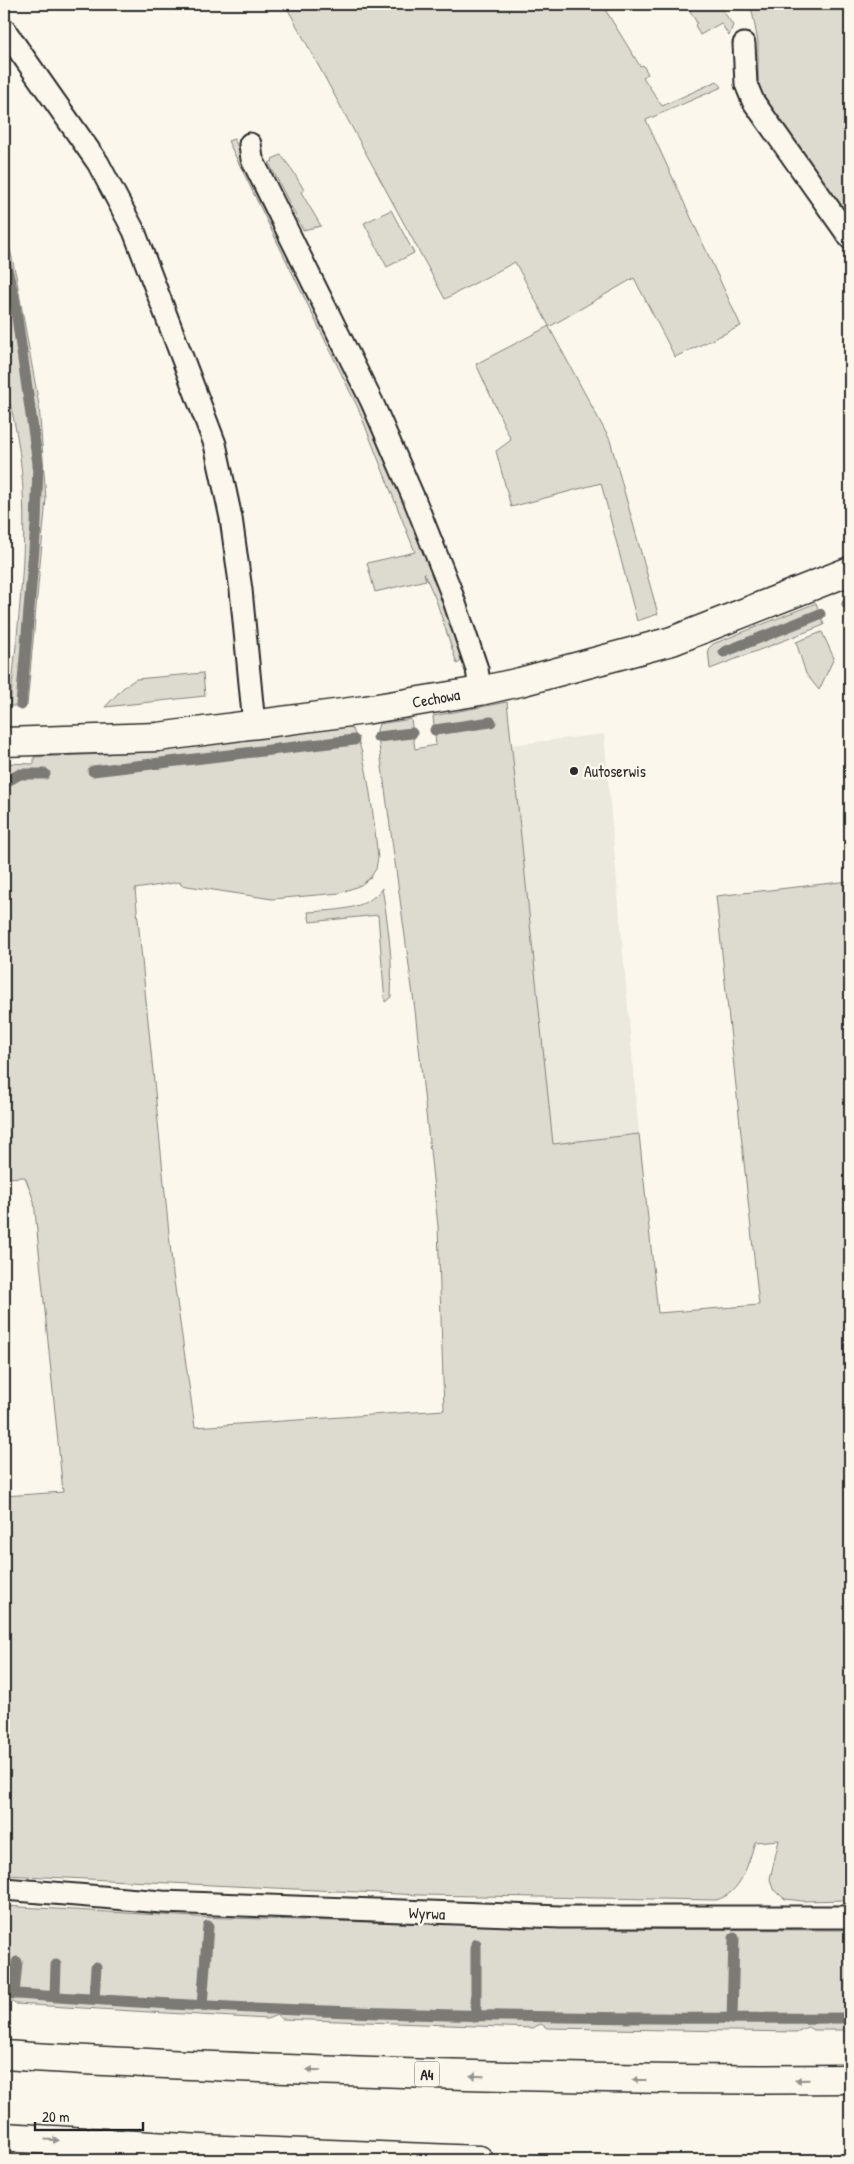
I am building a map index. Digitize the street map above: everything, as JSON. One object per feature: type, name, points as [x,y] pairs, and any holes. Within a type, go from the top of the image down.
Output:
[{"type":"main road","name":"Cechowa","points":[[4,742],[158,738],[365,710],[480,691],[672,641],[850,572]]},
{"type":"main road","name":"A4","points":[[4,2055],[222,2067],[610,2080],[850,2079]]},
{"type":"main road","points":[[4,2137],[210,2150],[479,2160]]},
{"type":"lane","points":[[4,28],[98,163],[134,230],[215,444],[231,518],[242,590],[254,725]]},
{"type":"lane","points":[[744,44],[746,84],[753,101],[850,238]]},
{"type":"lane","points":[[250,144],[252,159],[372,402],[415,500],[450,589],[477,669],[480,691]]},
{"type":"lane","name":"Wyrwa","points":[[4,1889],[162,1902],[550,1917],[850,1917]]},
{"type":"shaded area","points":[[285,4],[618,4],[606,11],[640,66],[643,65],[648,74],[643,77],[662,106],[717,81],[722,87],[646,120],[741,326],[675,357],[634,278],[549,327],[610,440],[658,614],[637,621],[601,483],[511,507],[496,451],[511,440],[476,364],[549,326],[515,262],[445,299]]},
{"type":"shaded area","points":[[686,4],[718,4],[733,25],[729,36],[721,23],[700,35],[695,25],[697,23]]},
{"type":"shaded area","points":[[747,4],[850,4],[850,224],[758,90],[758,42],[752,11]]},
{"type":"shaded area","points":[[234,139],[364,401],[443,591],[462,656],[457,664],[436,600],[424,573],[426,580],[375,592],[367,563],[415,552],[358,408],[228,141]]},
{"type":"shaded area","points":[[281,155],[304,190],[301,192],[321,226],[303,230],[269,163],[273,161],[272,159]]},
{"type":"shaded area","points":[[391,210],[414,253],[387,267],[364,223]]},
{"type":"shaded area","points":[[4,223],[16,276],[39,405],[46,499],[27,706],[10,706],[21,584],[23,503],[21,463],[4,383]]},
{"type":"shaded area","points":[[816,603],[824,625],[710,669],[708,649],[713,644]]},
{"type":"shaded area","points":[[822,632],[834,658],[819,690],[806,674],[796,642]]},
{"type":"shaded area","points":[[203,673],[205,696],[105,707],[124,687],[136,679]]},
{"type":"shaded area","points":[[507,702],[553,1144],[639,1134],[658,1313],[759,1305],[716,896],[850,881],[850,1900],[802,1901],[785,1899],[773,1889],[770,1879],[779,1840],[755,1842],[746,1868],[737,1885],[725,1897],[716,1900],[420,1895],[4,1875],[4,1496],[63,1492],[34,1201],[25,1177],[4,1178],[4,757],[6,763],[34,764],[34,757],[107,754],[350,727],[356,736],[366,768],[378,858],[376,869],[370,878],[361,885],[340,893],[272,899],[181,885],[180,882],[135,889],[173,1274],[195,1427],[444,1410],[438,1226],[415,1010],[377,730],[379,724],[411,719],[415,749],[436,745],[433,716]]},
{"type":"shaded area","points":[[604,734],[639,1134],[553,1145],[510,745]]},
{"type":"shaded area","points":[[382,888],[391,955],[391,997],[385,1002],[378,915],[310,922],[308,912],[338,910],[359,905],[376,896]]},
{"type":"shaded area","points":[[4,1906],[195,1917],[610,1929],[850,1930],[850,2030],[813,2030],[808,2027],[796,2032],[547,2028],[541,2024],[532,2028],[282,2019],[277,2015],[267,2019],[15,2004],[10,2000],[4,2001]]},
{"type":"waterway","points":[[4,257],[14,297],[38,464],[36,525],[21,705]]},
{"type":"waterway","points":[[724,652],[820,614]]},
{"type":"waterway","points":[[435,730],[491,722]]},
{"type":"waterway","points":[[378,737],[412,733]]},
{"type":"waterway","points":[[93,771],[354,740]]},
{"type":"waterway","points":[[4,783],[20,774],[45,774]]},
{"type":"waterway","points":[[202,2006],[208,1926]]},
{"type":"waterway","points":[[732,2019],[734,1938]]},
{"type":"waterway","points":[[476,1944],[476,2017]]},
{"type":"waterway","points":[[14,1994],[17,1962]]},
{"type":"waterway","points":[[55,1996],[56,1965]]},
{"type":"waterway","points":[[94,1999],[96,1967]]},
{"type":"waterway","points":[[4,1993],[321,2011],[533,2017],[850,2018]]},
{"type":"place","name":"Autoserwis","points":[[574,771]]}]
